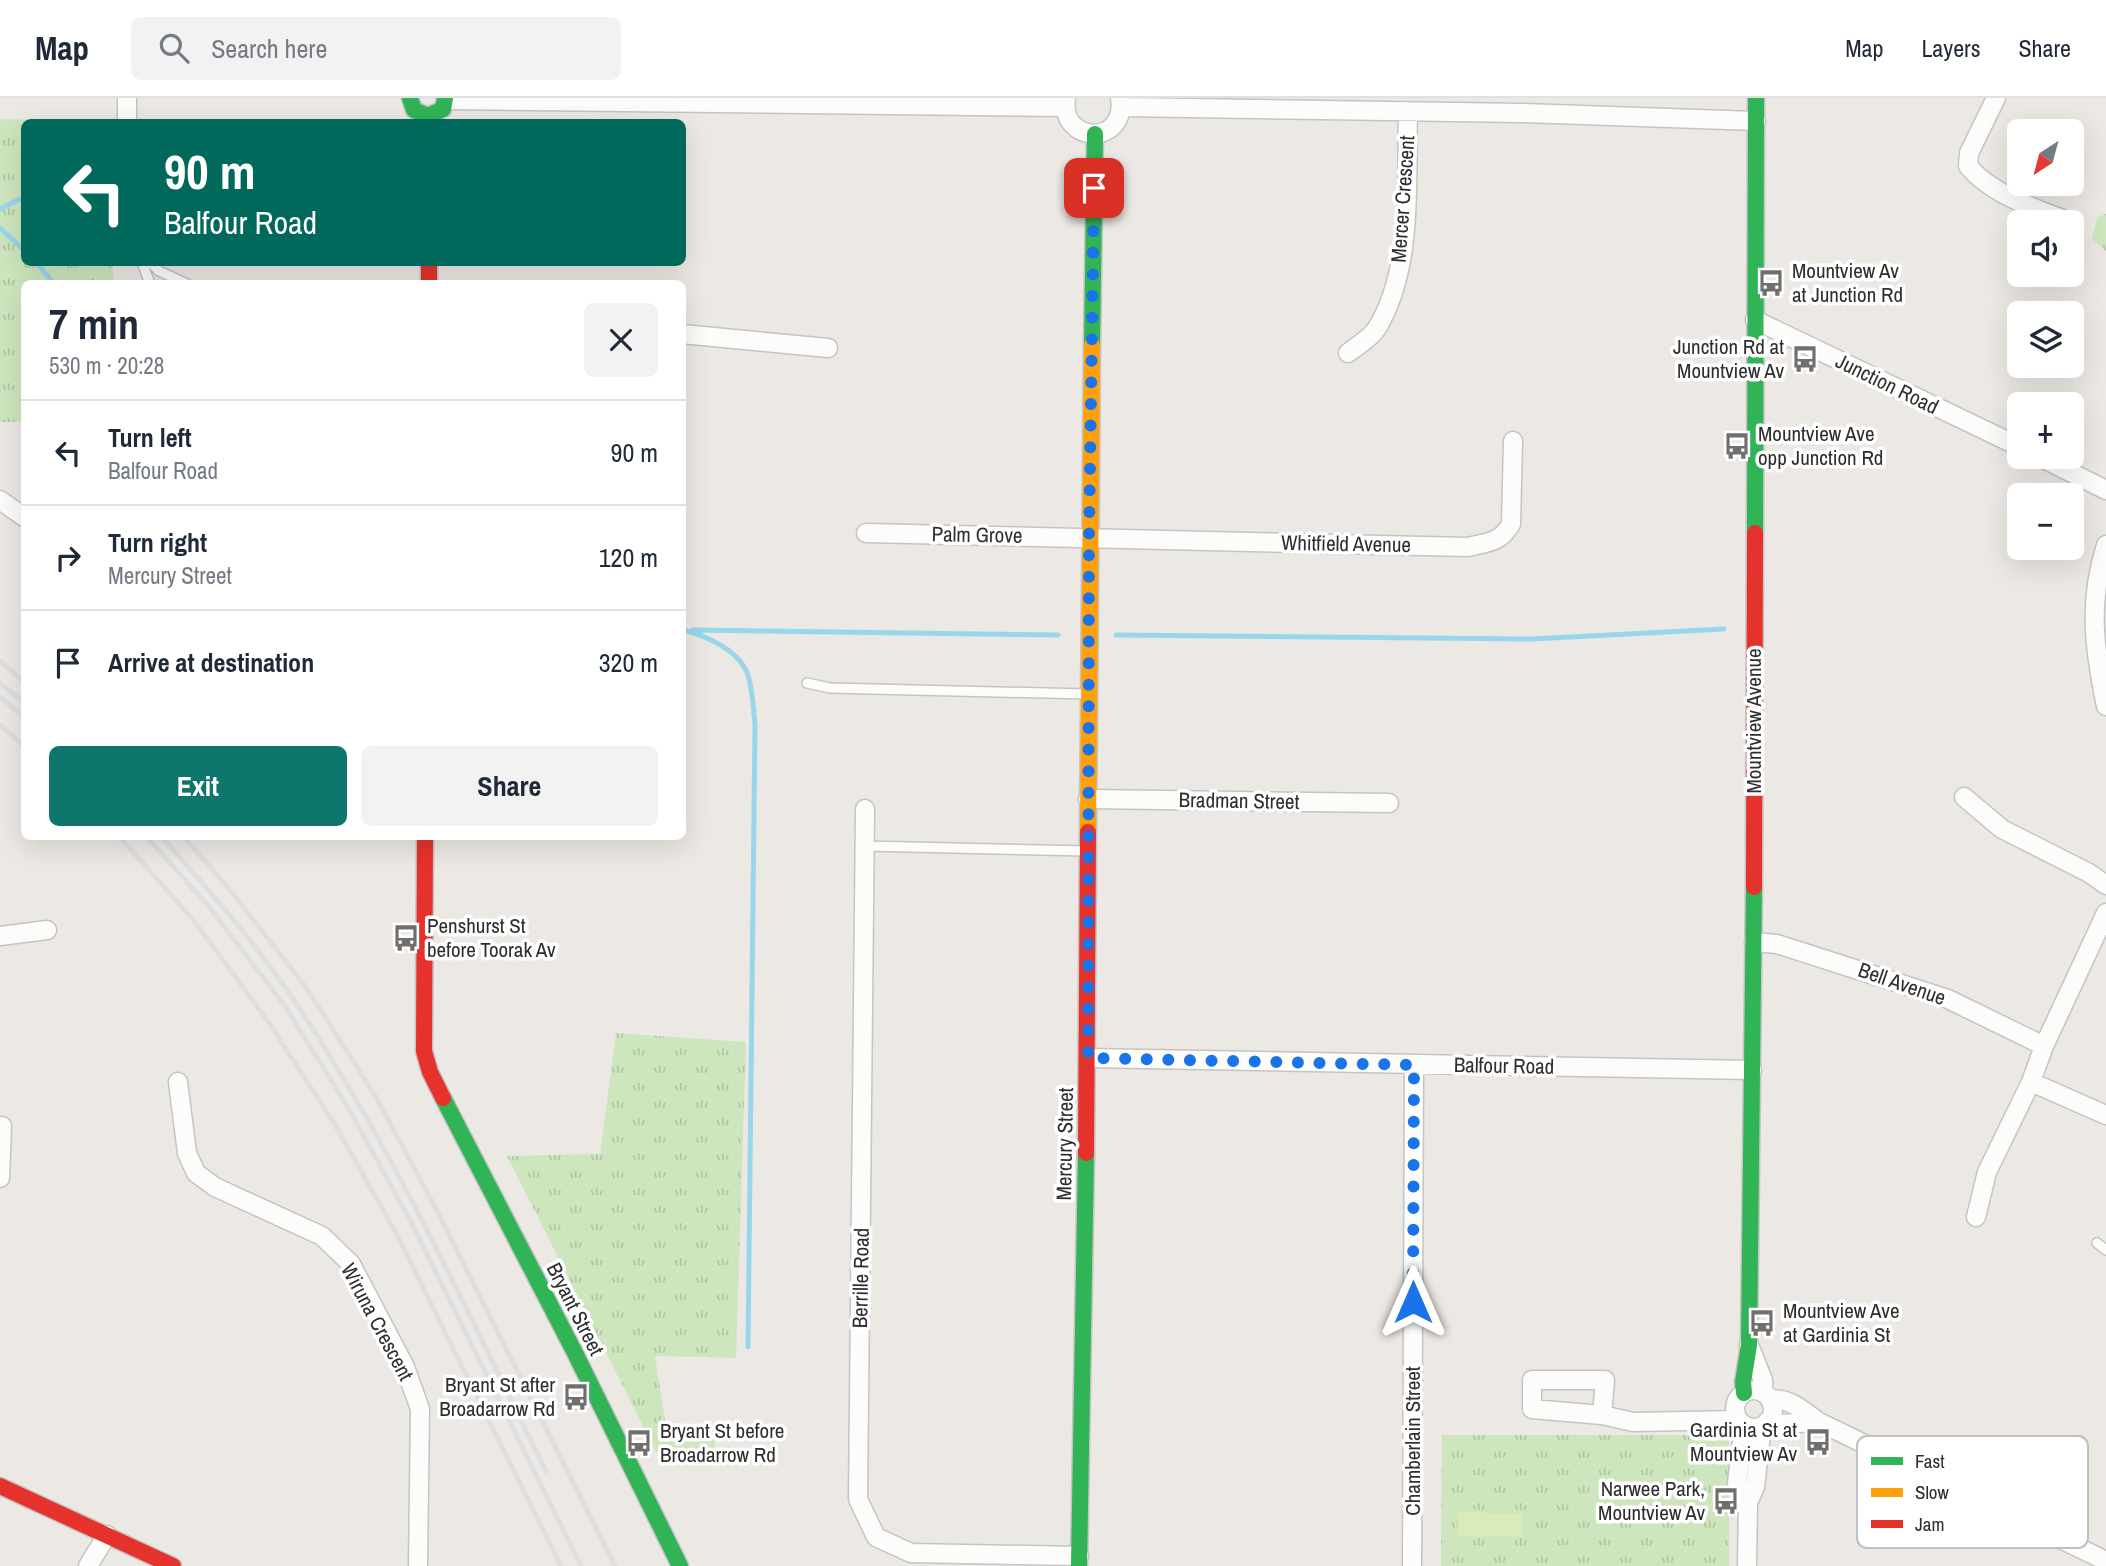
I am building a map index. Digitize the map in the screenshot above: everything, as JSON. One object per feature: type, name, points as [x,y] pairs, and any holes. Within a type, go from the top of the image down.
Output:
[{"type":"street","points":[[127,98],[127,119]]},
{"type":"street","points":[[409,98],[418,114],[430,119],[443,109],[446,99],[1065,103],[1071,123],[1078,130],[1095,134],[1110,129],[1120,116],[1121,103],[1756,121]]},
{"type":"street","name":"Mountview Avenue","points":[[1744,1393],[1743,1382],[1749,1345],[1754,942],[1756,98]]},
{"type":"street","points":[[1996,98],[1969,153],[1968,166],[1976,175],[2024,205],[2038,210]]},
{"type":"street","name":"Mercer Crescent","points":[[1348,353],[1376,331],[1394,288],[1404,253],[1408,112]]},
{"type":"street","name":"Mercury Street","points":[[1079,1561],[1088,1058],[1089,538],[1095,134]]},
{"type":"street","name":"Junction Road","points":[[1755,320],[2007,441]]},
{"type":"street","points":[[686,334],[828,348]]},
{"type":"street","name":"Whitfield Avenue","points":[[1089,538],[1468,547],[1494,541],[1505,535],[1511,524],[1513,441]]},
{"type":"street","points":[[2064,469],[2106,490]]},
{"type":"street","points":[[0,500],[21,514]]},
{"type":"street","name":"Palm Grove","points":[[866,533],[1089,538]]},
{"type":"street","points":[[2106,545],[2097,573],[2093,608],[2099,670],[2106,706]]},
{"type":"street","points":[[1964,797],[2002,829],[2089,873],[2106,886]]},
{"type":"street","name":"Bradman Street","points":[[1088,799],[1390,803]]},
{"type":"street","name":"Berrille Road","points":[[865,809],[858,1499],[876,1537],[911,1553],[1079,1561]]},
{"type":"street","name":"Bryant Street","points":[[425,840],[423,1040],[430,1072],[680,1566]]},
{"type":"street","points":[[1976,1217],[1987,1172],[2031,1082],[2044,1046],[2106,913]]},
{"type":"street","points":[[0,936],[47,930]]},
{"type":"street","name":"Bell Avenue","points":[[1754,942],[1777,944],[1948,999],[2044,1046]]},
{"type":"street","name":"Balfour Road","points":[[1088,1058],[1752,1070]]},
{"type":"street","name":"Chamberlain Street","points":[[1412,1566],[1414,1065]]},
{"type":"street","name":"Wiruna Crescent","points":[[178,1082],[187,1153],[196,1173],[215,1187],[322,1237],[332,1245],[351,1264],[405,1367],[419,1409],[418,1566]]},
{"type":"street","points":[[2031,1082],[2106,1115]]},
{"type":"street","points":[[0,1178],[2,1126]]},
{"type":"street","name":"Mountview Avenue","points":[[1749,1345],[1767,1397]]},
{"type":"street","points":[[1753,1423],[1735,1406],[1744,1393],[1755,1391],[1767,1397],[1781,1398],[1819,1422],[1857,1440]]},
{"type":"street","points":[[1747,1566],[1748,1503],[1737,1483],[1753,1423],[1772,1412],[1767,1397]]},
{"type":"street","points":[[1602,1415],[1633,1422],[1819,1422]]},
{"type":"street","points":[[0,1486],[173,1566]]},
{"type":"street","points":[[88,1566],[107,1535]]},
{"type":"street","points":[[2079,1548],[2106,1561]]},
{"type":"lane","points":[[154,266],[178,280]]},
{"type":"lane","points":[[807,683],[830,688],[1088,694]]},
{"type":"lane","points":[[865,846],[1087,851]]},
{"type":"lane","points":[[2097,1243],[2106,1250]]},
{"type":"green space","points":[[0,119],[21,120],[21,266],[113,266],[113,280],[21,280],[21,422],[0,422]]},
{"type":"green space","points":[[2106,214],[2106,251],[2092,239],[2097,217]]},
{"type":"green space","points":[[616,1033],[746,1042],[736,1358],[655,1356],[666,1427],[716,1430],[712,1460],[656,1452],[507,1156],[600,1154]]},
{"type":"green space","points":[[1442,1435],[1729,1435],[1729,1566],[1441,1566]]},
{"type":"green space","points":[[1458,1512],[1522,1514],[1522,1537],[1457,1536]]},
{"type":"waterway","points":[[0,209],[21,198]]},
{"type":"waterway","points":[[0,228],[21,247]]},
{"type":"waterway","points":[[39,266],[51,280]]},
{"type":"waterway","points":[[1116,635],[1532,639],[1724,629]]},
{"type":"waterway","points":[[693,630],[1058,635]]},
{"type":"waterway","points":[[686,631],[721,645],[744,666],[751,687],[755,724],[748,1347]]},
{"type":"railway","points":[[0,661],[21,679]]},
{"type":"railway","points":[[0,683],[21,700]]},
{"type":"railway","points":[[0,697],[21,714]]},
{"type":"railway","points":[[0,725],[21,743]]},
{"type":"railway","points":[[123,840],[195,922],[267,1020],[334,1123],[395,1231],[561,1566]]},
{"type":"railway","points":[[150,840],[210,908],[285,1006],[350,1111],[411,1222],[581,1566]]},
{"type":"railway","points":[[165,840],[248,938],[295,1002],[331,1058],[428,1232],[546,1471]]},
{"type":"railway","points":[[186,840],[230,890],[308,990],[376,1097],[436,1209],[615,1566]]},
{"type":"traffic: fast","points":[[410,98],[414,110],[428,116],[443,109],[445,98]]},
{"type":"traffic: fast","points":[[1755,533],[1756,98]]},
{"type":"traffic: fast","points":[[1092,345],[1095,134]]},
{"type":"traffic: fast","points":[[1744,1393],[1743,1382],[1749,1345],[1754,887]]},
{"type":"traffic: fast","points":[[443,1098],[574,1351],[680,1566]]},
{"type":"traffic: fast","points":[[1079,1566],[1086,1153]]},
{"type":"traffic: slow","points":[[1088,832],[1092,345]]},
{"type":"traffic: jam","points":[[429,266],[429,280]]},
{"type":"traffic: jam","points":[[1754,887],[1755,533]]},
{"type":"traffic: jam","points":[[1086,1153],[1088,832]]},
{"type":"traffic: jam","points":[[425,840],[424,1051],[430,1072],[443,1098]]},
{"type":"traffic: jam","points":[[0,1486],[173,1566]]},
{"type":"place","name":"Mountview Av at Junction Rd","points":[[1771,283]]},
{"type":"place","name":"Junction Rd at Mountview Av","points":[[1805,359]]},
{"type":"place","name":"Mountview Ave opp Junction Rd","points":[[1737,446]]},
{"type":"place","name":"Penshurst St before Toorak Av","points":[[406,938]]},
{"type":"place","name":"Mountview Ave at Gardinia St","points":[[1762,1323]]},
{"type":"place","name":"Bryant St after Broadarrow Rd","points":[[576,1397]]},
{"type":"place","name":"Gardinia St at Mountview Av","points":[[1818,1442]]},
{"type":"place","name":"Bryant St before Broadarrow Rd","points":[[639,1443]]},
{"type":"place","name":"Narwee Park, Mountview Av","points":[[1726,1501]]},
{"type":"route","points":[[1094,188],[1089,538],[1088,1058],[1414,1065],[1413,1302]]}]
